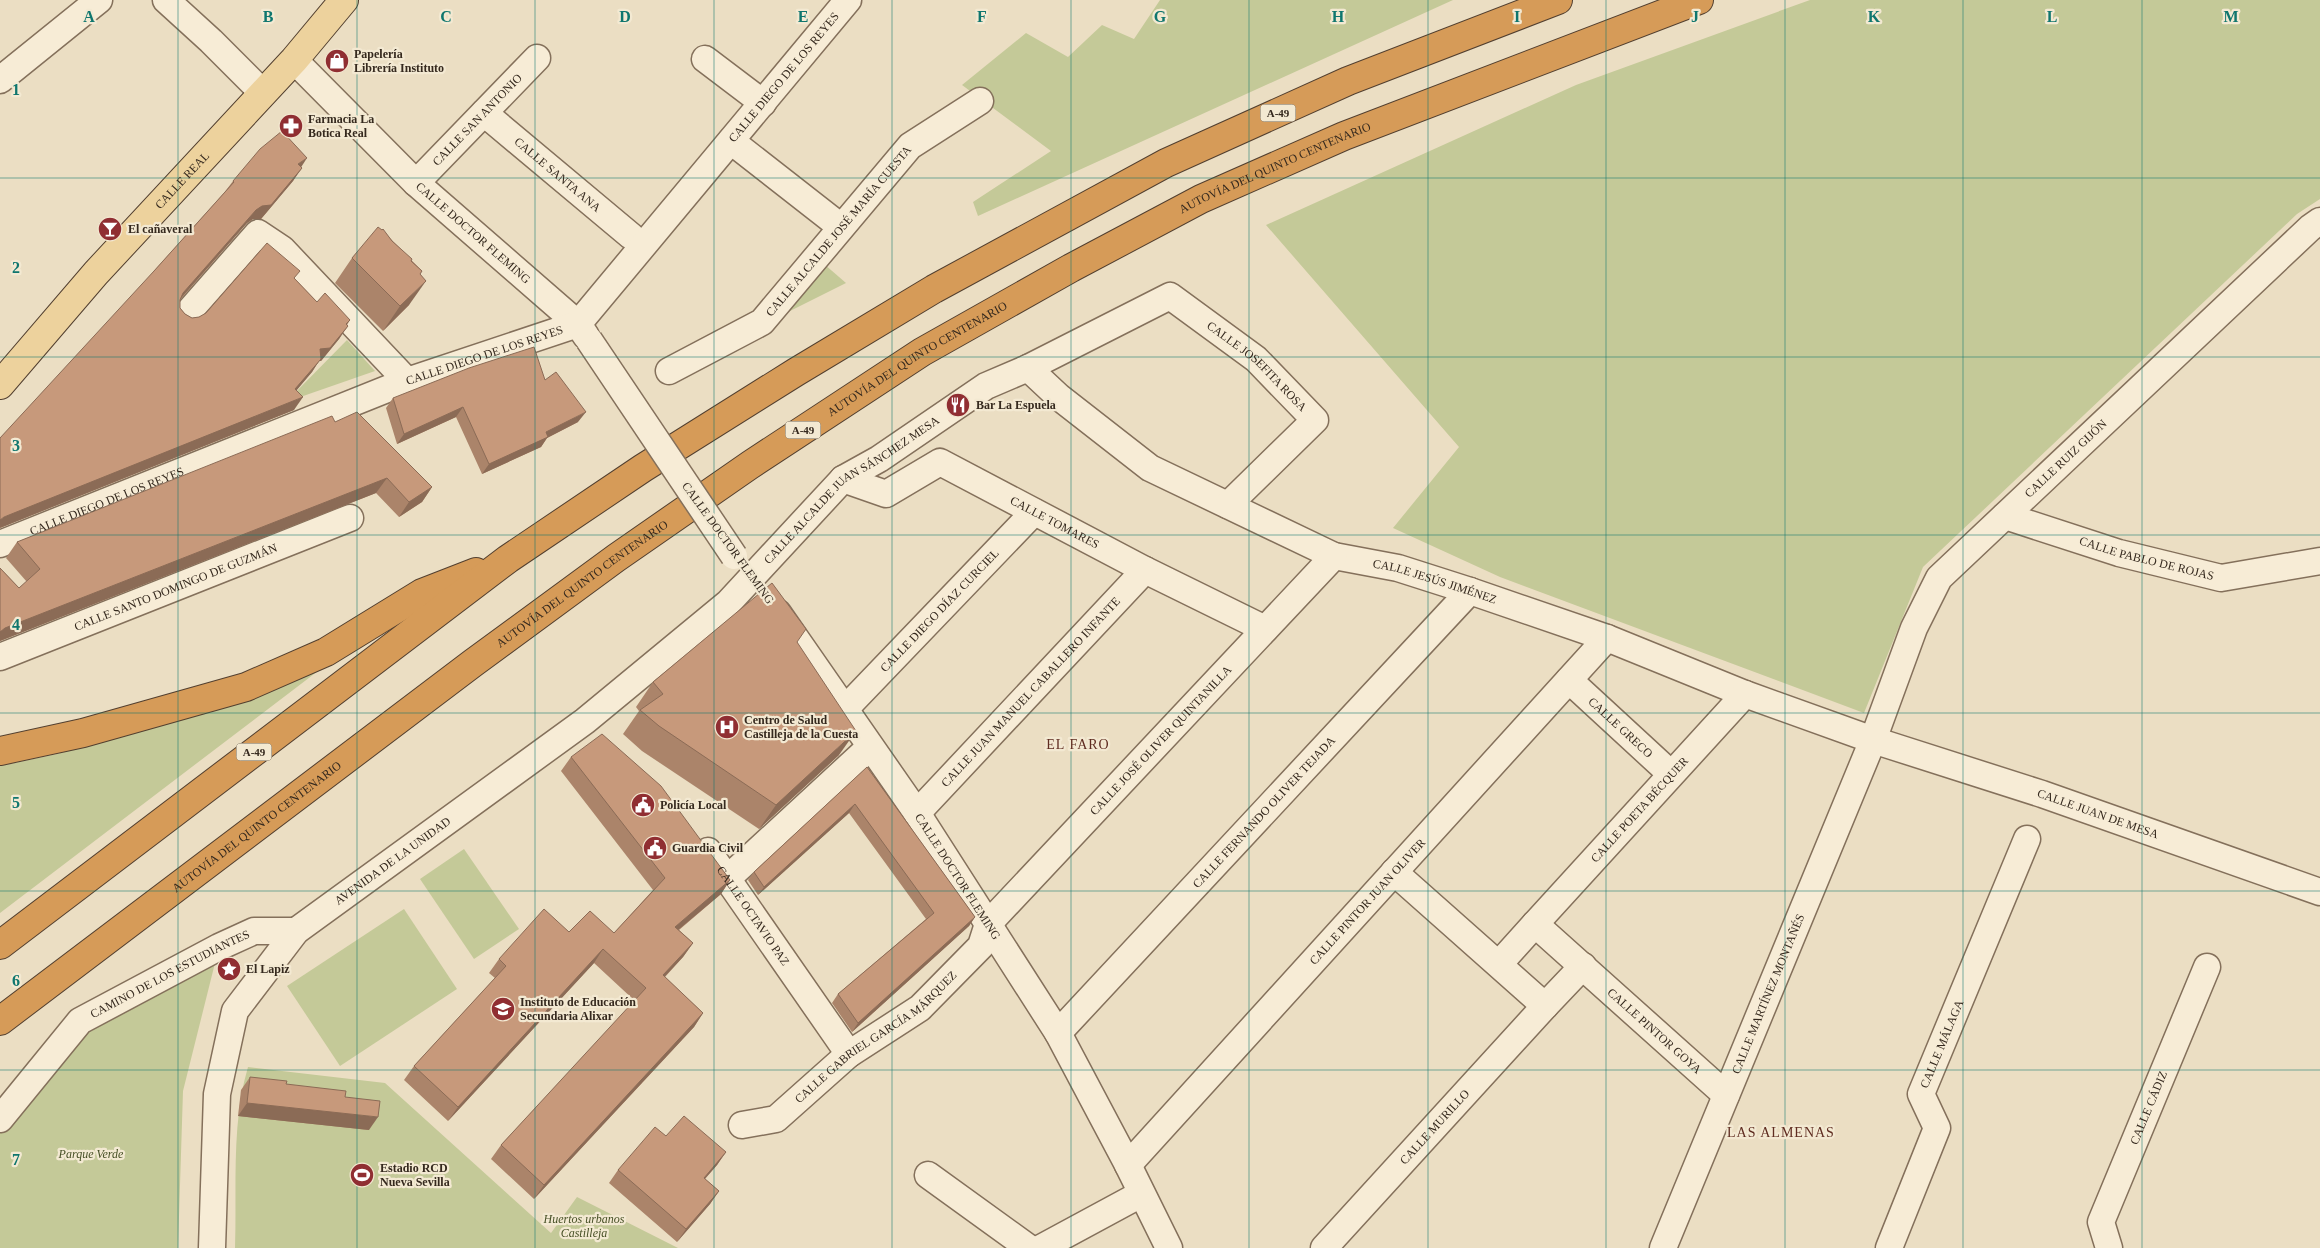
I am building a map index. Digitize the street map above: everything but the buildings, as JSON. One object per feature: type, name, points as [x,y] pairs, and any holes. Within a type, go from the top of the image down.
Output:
[{"type":"highway","name":"A-49","points":[[0,945],[508,559],[643,468],[796,372],[934,289],[1166,163],[1348,81],[1558,0]]},
{"type":"highway","name":"AUTOVÍA DEL QUINTO CENTENARIO","points":[[0,1021],[473,663],[616,558],[750,465],[922,352],[1071,268],[1201,199],[1344,136],[1699,0]]},
{"type":"highway","points":[[0,751],[83,733],[246,687],[326,652],[422,593],[508,559]]},
{"type":"main road","name":"CALLE REAL","points":[[0,384],[96,273],[294,60],[344,0]]},
{"type":"street","points":[[0,80],[99,0]]},
{"type":"street","name":"CALLE DIEGO DE LOS REYES","points":[[0,544],[407,382],[583,332],[731,141],[848,0]]},
{"type":"street","points":[[168,1],[212,41],[263,93]]},
{"type":"street","name":"CALLE SAN ANTONIO","points":[[416,183],[537,58]]},
{"type":"street","points":[[705,58],[763,103]]},
{"type":"street","name":"CALLE DOCTOR FLEMING","points":[[294,60],[416,183],[583,332],[734,556],[780,614],[844,710],[917,813],[1058,1033],[1128,1165],[1168,1248]]},
{"type":"street","name":"CALLE ALCALDE JOSÉ MARÍA CUESTA","points":[[669,371],[762,322],[910,146],[980,101]]},
{"type":"street","name":"CALLE SANTA ANA","points":[[484,113],[630,236]]},
{"type":"street","points":[[731,141],[841,227]]},
{"type":"street","name":"CALLE RUIZ GIJÓN","points":[[1874,740],[1914,628],[1938,578],[2310,228],[2320,221]]},
{"type":"street","points":[[185,316],[258,233],[282,249],[407,382]]},
{"type":"street","name":"CALLE ALCALDE JUAN SÁNCHEZ MESA","points":[[752,578],[843,479],[879,459],[986,386],[1028,368],[1170,296]]},
{"type":"street","name":"CALLE JOSEFITA ROSA","points":[[1170,296],[1256,359],[1315,420],[1228,505]]},
{"type":"street","name":"CALLE JESÚS JIMÉNEZ","points":[[1028,368],[1059,397],[1150,468],[1334,556],[1398,568],[1470,590],[1607,638],[1745,694],[1874,740]]},
{"type":"street","name":"CALLE TOMARES","points":[[843,479],[886,494],[940,462],[1145,570],[1265,629]]},
{"type":"street","name":"CALLE DIEGO DÍAZ CURCIEL","points":[[844,710],[1034,512]]},
{"type":"street","name":"CALLE PABLO DE ROJAS","points":[[2005,516],[2119,553],[2221,578],[2320,561]]},
{"type":"street","name":"CALLE SANTO DOMINGO DE GUZMÁN","points":[[0,657],[350,518]]},
{"type":"street","name":"CALLE JOSÉ OLIVER QUINTANILLA","points":[[988,924],[1334,556]]},
{"type":"street","name":"CALLE JUAN MANUEL CABALLERO INFANTE","points":[[917,813],[1145,570]]},
{"type":"street","name":"AVENIDA DE LA UNIDAD","points":[[212,1248],[217,1094],[235,1011],[296,931],[592,727],[728,603],[752,578]]},
{"type":"street","name":"CALLE FERNANDO OLIVER TEJADA","points":[[1058,1033],[1470,590]]},
{"type":"street","name":"CALLE PINTOR JUAN OLIVER","points":[[1128,1165],[1607,638]]},
{"type":"street","name":"CALLE GRECO","points":[[1569,680],[1671,774]]},
{"type":"street","name":"CALLE POETA BÉCQUER","points":[[1499,964],[1745,694]]},
{"type":"street","name":"CALLE JUAN DE MESA","points":[[1874,740],[2042,794],[2320,892]]},
{"type":"street","name":"CALLE MARTÍNEZ MONTAÑÉS","points":[[1645,1248],[1719,1089],[1874,740]]},
{"type":"street","points":[[728,878],[870,747]]},
{"type":"street","name":"CALLE OCTAVIO PAZ","points":[[693,832],[728,878],[849,1054]]},
{"type":"street","name":"CALLE MÁLAGA","points":[[1889,1248],[1937,1128],[1921,1094],[2027,839]]},
{"type":"street","points":[[1394,872],[1545,1006]]},
{"type":"street","name":"CALLE GABRIEL GARCÍA MÁRQUEZ","points":[[742,1126],[776,1119],[849,1054],[920,1008],[981,946],[988,924]]},
{"type":"street","name":"CALLE PINTOR GOYA","points":[[1535,924],[1719,1089]]},
{"type":"street","name":"CAMINO DE LOS ESTUDIANTES","points":[[0,1118],[80,1020],[219,947],[254,931],[296,931]]},
{"type":"street","name":"CALLE MURILLO","points":[[1324,1248],[1582,966]]},
{"type":"street","name":"CALLE CÁDIZ","points":[[2109,1248],[2101,1222],[2207,966]]},
{"type":"street","name":"CALLE MARTÍNEZ MONTAÑÉS","points":[[1663,1248],[1719,1089]]},
{"type":"street","points":[[928,1175],[1029,1248]]},
{"type":"street","points":[[1041,1248],[1141,1194]]},
{"type":"green space","points":[[1160,0],[1453,0],[978,216],[973,202],[1051,151],[962,85],[1026,33],[1068,57],[1102,25],[1134,39]]},
{"type":"green space","points":[[1810,0],[2320,0],[2320,199],[2297,214],[1923,567],[1864,713],[1500,577],[1393,528],[1459,447],[1266,225],[1576,85]]},
{"type":"green space","points":[[824,264],[846,283],[782,315]]},
{"type":"green space","points":[[347,340],[375,371],[286,402]]},
{"type":"green space","points":[[339,655],[0,913],[0,766],[57,754],[224,706]]},
{"type":"green space","points":[[464,849],[519,929],[474,959],[420,879]]},
{"type":"green space","points":[[404,909],[457,989],[340,1066],[287,986]]},
{"type":"green space","name":"Parque Verde","points":[[219,947],[183,1091],[178,1248],[0,1248],[0,1119],[80,1021]]},
{"type":"green space","name":"Estadio RCD Nueva Sevilla","points":[[248,1067],[385,1083],[551,1233],[577,1197],[678,1248],[235,1248],[237,1133],[239,1111]]},
{"type":"place","name":"Papelería Librería Instituto","points":[[337,61]]},
{"type":"place","name":"Farmacia La Botica Real","points":[[291,126]]},
{"type":"place","name":"El cañaveral","points":[[110,229]]},
{"type":"place","name":"Bar La Espuela","points":[[958,405]]},
{"type":"place","name":"Centro de Salud Castilleja de la Cuesta","points":[[727,727]]},
{"type":"place","name":"Policía Local","points":[[643,805]]},
{"type":"place","name":"Guardia Civil","points":[[655,848]]},
{"type":"place","name":"El Lapiz","points":[[229,969]]},
{"type":"place","name":"Instituto de Educación Secundaria Alixar","points":[[503,1009]]},
{"type":"place","name":"Estadio RCD Nueva Sevilla","points":[[362,1175]]},
{"type":"district","name":"EL FARO","points":[[1078,744]]},
{"type":"district","name":"LAS ALMENAS","points":[[1781,1132]]},
{"type":"park label","name":"Huertos urbanos Castilleja","points":[[584,1226]]}]
